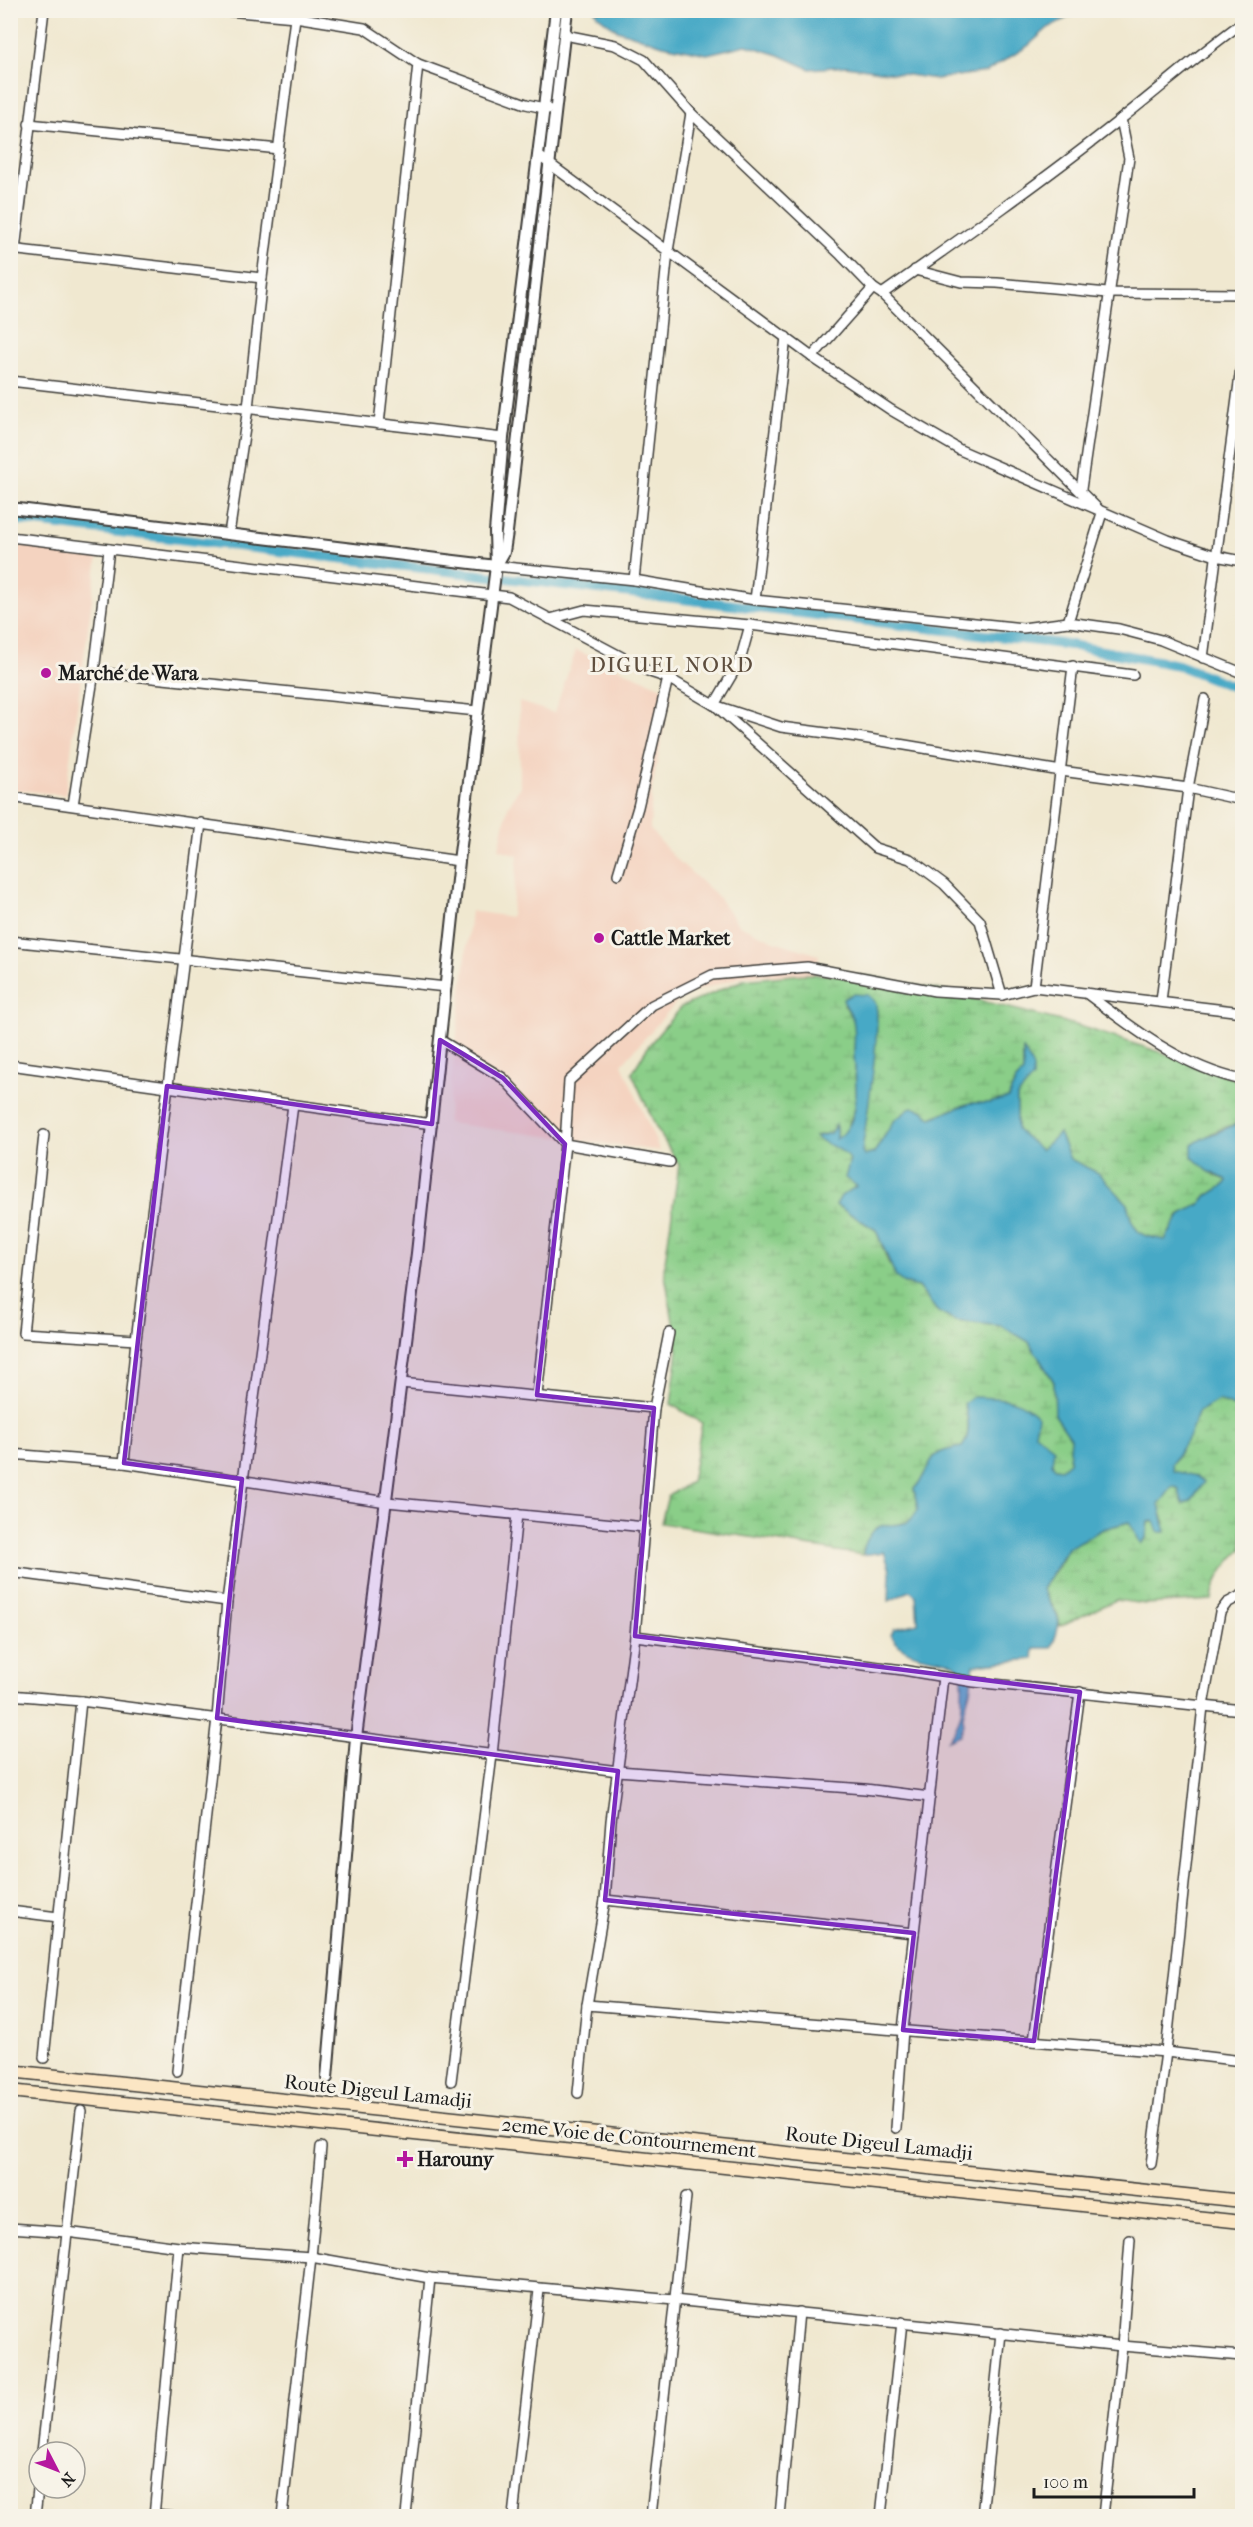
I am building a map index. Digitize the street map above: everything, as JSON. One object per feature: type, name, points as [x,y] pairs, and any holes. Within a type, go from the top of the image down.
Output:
[{"type":"main road","name":"Route Digeul Lamadji","points":[[10,2071],[1242,2201]]},
{"type":"main road","name":"2eme Voie de Contournement","points":[[10,2091],[1242,2222]]},
{"type":"street","points":[[44,10],[13,250],[262,278]]},
{"type":"street","points":[[217,10],[296,14],[364,28],[418,64],[483,89],[544,109],[556,110]]},
{"type":"street","points":[[327,2078],[356,1738],[432,1124],[459,861],[496,569],[495,532],[503,438],[556,10]]},
{"type":"street","points":[[496,569],[504,552],[566,35],[567,10]]},
{"type":"street","points":[[229,534],[248,408],[262,278],[296,14]]},
{"type":"street","points":[[882,294],[1121,119],[1199,54],[1242,23]]},
{"type":"street","points":[[566,35],[615,45],[644,60],[691,113],[842,255],[873,288],[882,294],[1081,489],[1102,513]]},
{"type":"street","points":[[379,424],[418,64]]},
{"type":"street","points":[[634,580],[668,251],[678,178],[691,113]]},
{"type":"street","points":[[1081,489],[1129,158],[1121,119]]},
{"type":"street","points":[[29,124],[279,149]]},
{"type":"street","points":[[539,156],[812,357],[891,410],[960,450],[1102,513],[1216,556],[1242,561]]},
{"type":"street","points":[[915,270],[961,282],[1108,293],[1242,294]]},
{"type":"street","points":[[812,357],[873,288]]},
{"type":"street","points":[[755,600],[786,337]]},
{"type":"street","points":[[1203,658],[1216,556],[1238,429],[1242,360]]},
{"type":"street","points":[[10,381],[503,438]]},
{"type":"street","points":[[10,508],[496,569],[634,580],[755,600],[1023,628],[1068,622],[1119,629],[1161,640],[1242,673]]},
{"type":"street","points":[[1068,622],[1102,513]]},
{"type":"street","points":[[10,537],[493,591],[509,597],[650,672],[668,678],[714,705],[874,848],[910,859],[944,884],[980,921],[1002,995]]},
{"type":"street","points":[[73,805],[94,672],[109,549]]},
{"type":"street","points":[[550,619],[584,610],[750,625],[1133,675]]},
{"type":"street","points":[[714,705],[740,661],[750,625]]},
{"type":"street","points":[[1034,987],[1073,666]]},
{"type":"street","points":[[94,672],[477,711]]},
{"type":"street","points":[[618,874],[638,807],[668,678]]},
{"type":"street","points":[[1161,1001],[1188,788],[1205,699]]},
{"type":"street","points":[[714,705],[781,727],[857,737],[1061,771],[1188,788],[1242,800]]},
{"type":"street","points":[[10,797],[459,861]]},
{"type":"street","points":[[124,1463],[136,1340],[182,959],[201,823]]},
{"type":"street","points":[[10,941],[446,987]]},
{"type":"street","points":[[537,1395],[565,1144],[569,1081],[652,1005],[712,975],[807,967],[935,991],[1002,995],[1034,987],[1242,1012]]},
{"type":"street","points":[[1085,993],[1146,1038],[1182,1059],[1242,1080]]},
{"type":"street","points":[[440,1040],[503,1078],[565,1144],[670,1162]]},
{"type":"street","points":[[10,1065],[432,1124]]},
{"type":"street","points":[[177,2071],[217,1718],[227,1600],[293,1105]]},
{"type":"street","points":[[44,1135],[23,1334],[136,1340]]},
{"type":"street","points":[[578,2093],[588,2005],[605,1900],[611,1821],[635,1636],[654,1408],[669,1333]]},
{"type":"street","points":[[401,1383],[654,1408]]},
{"type":"street","points":[[10,1454],[124,1463],[387,1502],[645,1527]]},
{"type":"street","points":[[451,2081],[492,1755],[517,1514]]},
{"type":"street","points":[[10,1572],[227,1600]]},
{"type":"street","points":[[1150,2164],[1166,2052],[1203,1706],[1220,1612],[1227,1603],[1242,1595]]},
{"type":"street","points":[[635,1636],[943,1677],[1242,1710]]},
{"type":"street","points":[[896,2128],[903,2030],[943,1677]]},
{"type":"street","points":[[1034,2041],[1080,1692]]},
{"type":"street","points":[[10,1695],[81,1701],[217,1718],[618,1771],[865,1789],[930,1797]]},
{"type":"street","points":[[44,2058],[81,1701]]},
{"type":"street","points":[[605,1900],[914,1933]]},
{"type":"street","points":[[10,1911],[58,1917]]},
{"type":"street","points":[[588,2005],[1166,2052],[1242,2061]]},
{"type":"street","points":[[43,2440],[81,2110]]},
{"type":"street","points":[[282,2517],[321,2147]]},
{"type":"street","points":[[651,2517],[686,2197]]},
{"type":"street","points":[[10,2228],[67,2232],[179,2247],[311,2257],[430,2278],[1242,2356]]},
{"type":"street","points":[[1103,2517],[1122,2346],[1130,2240]]},
{"type":"street","points":[[174,2517],[154,2515],[179,2247]]},
{"type":"street","points":[[406,2517],[430,2278]]},
{"type":"street","points":[[513,2517],[539,2289]]},
{"type":"street","points":[[780,2517],[799,2312]]},
{"type":"street","points":[[881,2517],[902,2322]]},
{"type":"street","points":[[982,2517],[1001,2333]]},
{"type":"street","points":[[35,2517],[37,2500]]},
{"type":"highlighted area","points":[[440,1040],[503,1078],[565,1144],[537,1395],[654,1408],[635,1636],[1080,1692],[1034,2041],[903,2030],[914,1933],[605,1900],[618,1771],[217,1718],[242,1479],[124,1463],[167,1086],[432,1124]]},
{"type":"shaded area","name":"Marché de Wara","points":[[11,544],[98,556],[65,795],[11,789]]},
{"type":"shaded area","points":[[576,650],[671,691],[652,788],[650,829],[671,854],[718,897],[739,925],[774,941],[819,955],[814,975],[747,975],[683,995],[622,1064],[660,1151],[447,1123],[471,911],[511,917],[518,855],[499,849],[508,807],[520,787],[519,702],[554,713]]},
{"type":"green space","points":[[804,974],[870,976],[940,990],[1076,1025],[1191,1062],[1242,1082],[1242,1124],[1241,1122],[1212,1133],[1202,1142],[1192,1157],[1216,1176],[1227,1180],[1226,1184],[1207,1196],[1199,1205],[1180,1214],[1165,1240],[1153,1238],[1137,1230],[1131,1219],[1128,1204],[1098,1173],[1070,1159],[1059,1134],[1041,1151],[1017,1130],[1017,1096],[1033,1077],[1023,1049],[1023,1073],[1016,1080],[1008,1099],[989,1103],[970,1103],[930,1118],[912,1107],[894,1121],[874,1153],[864,1156],[862,1152],[876,1025],[875,1003],[844,1005],[853,1017],[856,1031],[855,1107],[846,1132],[836,1139],[836,1126],[830,1133],[816,1136],[823,1142],[843,1150],[854,1169],[858,1186],[841,1196],[836,1205],[876,1230],[888,1262],[904,1283],[918,1287],[938,1312],[955,1321],[1002,1326],[1029,1342],[1054,1382],[1055,1415],[1071,1438],[1069,1462],[1061,1469],[1055,1468],[964,1404],[968,1431],[963,1447],[941,1452],[931,1460],[914,1489],[918,1510],[910,1521],[893,1526],[863,1549],[863,1555],[661,1523],[668,1496],[691,1482],[702,1423],[671,1404],[678,1350],[664,1269],[679,1165],[656,1127],[632,1073],[649,1045],[681,1007],[743,980]]},
{"type":"green space","points":[[1219,1400],[1242,1411],[1242,1549],[1222,1572],[1215,1585],[1212,1600],[1145,1604],[1116,1600],[1060,1626],[1058,1615],[1042,1589],[1068,1548],[1103,1529],[1129,1522],[1146,1538],[1148,1522],[1165,1523],[1158,1505],[1172,1487],[1178,1488],[1183,1504],[1196,1476],[1173,1472],[1172,1464],[1189,1436],[1199,1411]]},
{"type":"water","points":[[595,11],[1080,11],[1048,28],[1028,46],[986,72],[936,79],[846,66],[810,69],[779,55],[746,45],[707,54],[663,45],[617,30]]},
{"type":"water","points":[[853,994],[868,995],[875,1002],[877,1012],[870,1098],[862,1152],[864,1156],[874,1153],[894,1121],[912,1107],[924,1111],[931,1118],[970,1103],[989,1103],[1008,1098],[1016,1080],[1023,1073],[1023,1048],[1033,1068],[1033,1078],[1017,1096],[1017,1130],[1041,1150],[1059,1133],[1070,1159],[1098,1173],[1128,1204],[1131,1219],[1137,1230],[1148,1237],[1165,1240],[1181,1214],[1199,1205],[1207,1196],[1226,1184],[1227,1180],[1208,1171],[1192,1157],[1192,1145],[1241,1122],[1242,1124],[1242,1411],[1219,1400],[1199,1411],[1189,1436],[1172,1464],[1173,1471],[1196,1476],[1204,1482],[1192,1500],[1183,1504],[1178,1488],[1172,1487],[1159,1505],[1166,1532],[1158,1532],[1154,1521],[1148,1522],[1146,1538],[1141,1544],[1129,1522],[1103,1529],[1068,1548],[1042,1589],[1059,1622],[1051,1648],[1034,1648],[1033,1659],[974,1665],[963,1715],[964,1725],[960,1735],[948,1740],[961,1715],[961,1673],[949,1662],[908,1652],[891,1635],[894,1629],[918,1623],[916,1596],[910,1591],[889,1601],[890,1570],[884,1552],[863,1555],[865,1546],[876,1528],[906,1523],[918,1510],[914,1489],[931,1460],[940,1452],[962,1447],[965,1442],[968,1426],[964,1403],[972,1397],[1008,1400],[1031,1410],[1038,1417],[1035,1433],[1054,1448],[1052,1463],[1055,1468],[1061,1469],[1069,1462],[1071,1438],[1055,1415],[1054,1382],[1029,1342],[1002,1326],[955,1321],[938,1312],[918,1287],[904,1283],[896,1277],[876,1230],[836,1205],[841,1196],[857,1186],[845,1178],[850,1160],[841,1151],[815,1137],[830,1133],[836,1125],[836,1139],[851,1122],[854,1111],[856,1088],[854,1028],[852,1017],[843,999]]},
{"type":"waterway","points":[[10,519],[1070,645],[1178,665],[1242,690]]},
{"type":"place","name":"Marché de Wara","points":[[46,673]]},
{"type":"place","name":"Cattle Market","points":[[599,938]]},
{"type":"place","name":"Harouny","points":[[405,2159]]},
{"type":"district","name":"DIGUEL NORD","points":[[672,665]]}]
